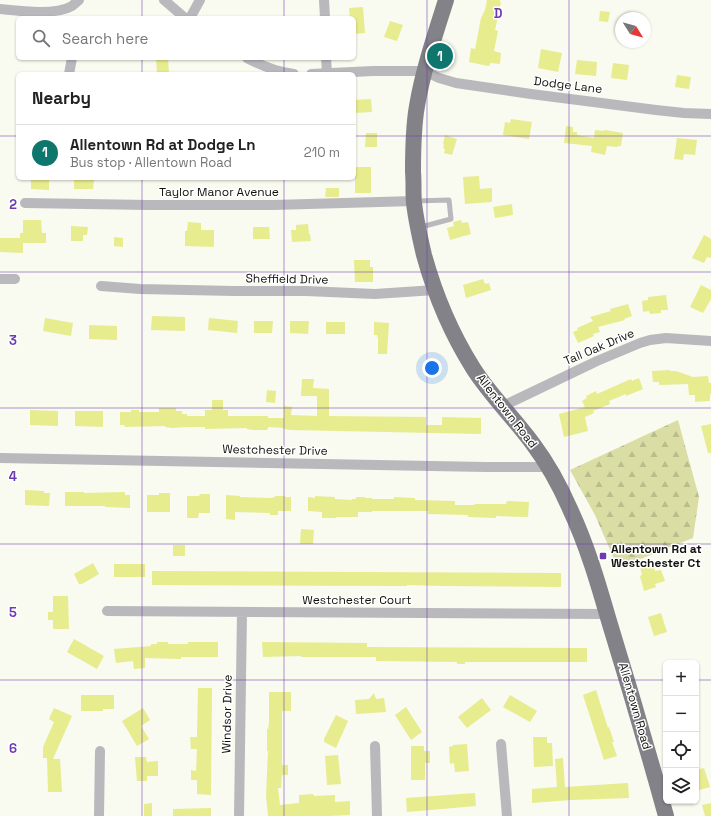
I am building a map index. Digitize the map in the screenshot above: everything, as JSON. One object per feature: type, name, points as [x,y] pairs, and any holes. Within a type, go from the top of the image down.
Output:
[{"type":"main road","name":"Allentown Road","points":[[446,0],[424,71],[415,124],[413,156],[414,202],[426,260],[440,304],[456,339],[483,382],[533,443],[549,467],[577,524],[592,564],[631,691],[666,816]]},
{"type":"street","points":[[0,9],[63,14],[79,0]]},
{"type":"street","points":[[164,0],[183,16]]},
{"type":"street","points":[[191,16],[200,0]]},
{"type":"street","points":[[324,0],[325,16]]},
{"type":"street","points":[[69,72],[72,60]]},
{"type":"street","points":[[251,60],[275,72]]},
{"type":"street","points":[[326,60],[327,72]]},
{"type":"street","points":[[350,72],[424,71]]},
{"type":"street","name":"Dodge Lane","points":[[424,71],[439,78],[456,83],[656,110],[711,114]]},
{"type":"street","name":"Taylor Manor Avenue","points":[[25,203],[273,205],[414,202]]},
{"type":"street","points":[[0,279],[15,279]]},
{"type":"street","name":"Sheffield Drive","points":[[101,286],[140,289],[306,291],[375,294],[435,290]]},
{"type":"street","name":"Tall Oak Drive","points":[[503,406],[597,361],[640,343],[666,338],[711,341]]},
{"type":"street","name":"Westchester Drive","points":[[0,458],[549,467]]},
{"type":"street","name":"Westchester Court","points":[[106,611],[607,614]]},
{"type":"street","name":"Windsor Drive","points":[[239,816],[242,612]]},
{"type":"street","points":[[501,744],[507,816]]},
{"type":"street","points":[[375,746],[377,816]]},
{"type":"street","points":[[99,816],[100,751]]},
{"type":"lane","points":[[414,202],[449,200],[451,219],[418,227]]},
{"type":"green space","points":[[678,420],[699,497],[693,538],[618,568],[595,515],[570,470]]},
{"type":"building","points":[[487,0],[500,0],[501,2],[495,30],[498,31],[494,51],[501,53],[500,64],[490,63],[488,66],[469,62],[471,48],[475,49],[481,18],[485,10]]},
{"type":"building","points":[[363,7],[365,33],[356,34],[356,16],[350,16],[349,8]]},
{"type":"building","points":[[600,11],[610,12],[608,22],[599,21]]},
{"type":"building","points":[[390,21],[403,25],[397,41],[384,37]]},
{"type":"building","points":[[541,49],[562,53],[558,72],[538,68]]},
{"type":"building","points":[[156,60],[168,60],[169,72],[157,72]]},
{"type":"building","points":[[577,60],[597,62],[596,76],[575,74]]},
{"type":"building","points":[[613,63],[629,65],[627,80],[611,78]]},
{"type":"building","points":[[677,75],[691,77],[689,89],[675,87]]},
{"type":"building","points":[[371,99],[372,112],[356,113],[356,100]]},
{"type":"building","points":[[511,119],[532,122],[529,139],[503,135],[505,122],[510,123]]},
{"type":"building","points":[[566,126],[573,127],[573,132],[577,132],[577,135],[594,138],[595,130],[623,133],[621,146],[607,146],[605,155],[591,152],[592,146],[564,143]]},
{"type":"building","points":[[366,133],[377,133],[377,147],[365,147]]},
{"type":"building","points":[[445,135],[457,139],[452,155],[444,153],[445,149],[443,148],[443,144]]},
{"type":"building","points":[[677,138],[697,140],[695,155],[684,154],[683,160],[674,159]]},
{"type":"building","points":[[356,167],[371,167],[371,193],[355,193]]},
{"type":"building","points":[[479,176],[480,189],[492,188],[492,202],[465,204],[463,177]]},
{"type":"building","points":[[31,180],[49,180],[49,190],[31,189]]},
{"type":"building","points":[[74,180],[94,180],[93,189],[74,189]]},
{"type":"building","points":[[326,188],[339,188],[339,197],[325,197]]},
{"type":"building","points":[[512,204],[513,215],[495,218],[493,207]]},
{"type":"building","points":[[23,220],[41,220],[42,233],[46,233],[46,243],[23,243],[23,253],[0,252],[0,238],[20,238],[20,233],[23,233]]},
{"type":"building","points":[[461,220],[462,223],[468,222],[471,234],[450,240],[447,228],[454,226],[453,222]]},
{"type":"building","points":[[188,222],[201,223],[201,230],[214,230],[214,247],[185,246],[185,231],[187,231]]},
{"type":"building","points":[[308,224],[311,241],[292,242],[291,230],[296,230],[296,225]]},
{"type":"building","points":[[71,226],[88,227],[87,235],[83,235],[83,241],[71,241]]},
{"type":"building","points":[[253,227],[269,227],[270,239],[253,239]]},
{"type":"building","points":[[704,235],[711,239],[711,258],[707,257],[704,263],[692,258]]},
{"type":"building","points":[[114,237],[123,238],[123,247],[114,246]]},
{"type":"building","points":[[354,260],[370,260],[370,267],[373,267],[373,282],[355,282]]},
{"type":"building","points":[[483,279],[485,284],[489,283],[491,290],[466,298],[463,285]]},
{"type":"building","points":[[701,285],[711,290],[711,299],[703,313],[690,307]]},
{"type":"building","points":[[666,295],[668,310],[661,310],[661,313],[650,314],[649,311],[643,312],[642,301],[648,300],[648,297]]},
{"type":"building","points":[[628,304],[632,316],[624,319],[625,320],[598,327],[600,332],[593,334],[594,336],[578,343],[573,332],[578,330],[577,328],[593,321],[590,317]]},
{"type":"building","points":[[152,316],[185,317],[185,331],[151,330]]},
{"type":"building","points":[[45,318],[73,323],[71,336],[43,331]]},
{"type":"building","points":[[209,318],[238,321],[237,333],[208,330]]},
{"type":"building","points":[[254,321],[273,321],[272,333],[254,333]]},
{"type":"building","points":[[290,321],[309,321],[308,334],[290,333]]},
{"type":"building","points":[[326,322],[345,322],[345,334],[326,334]]},
{"type":"building","points":[[374,322],[389,323],[387,354],[378,354],[378,339],[377,335],[374,335]]},
{"type":"building","points":[[89,325],[117,326],[117,340],[89,339]]},
{"type":"building","points":[[670,370],[693,377],[708,376],[709,383],[711,383],[710,401],[695,402],[695,395],[689,395],[688,384],[659,385],[659,382],[653,382],[652,371]]},
{"type":"building","points":[[639,378],[643,389],[609,401],[610,404],[593,411],[594,413],[585,417],[588,431],[564,437],[559,414],[585,407],[582,401],[587,398],[586,396],[596,391],[597,394],[631,379],[632,381]]},
{"type":"building","points":[[302,379],[314,379],[313,388],[329,389],[329,416],[426,417],[426,425],[442,425],[442,417],[481,418],[481,434],[290,430],[268,427],[267,430],[253,430],[246,428],[205,429],[205,427],[125,427],[124,425],[120,425],[120,412],[131,412],[131,410],[139,410],[139,412],[159,412],[159,408],[176,408],[176,411],[182,411],[182,414],[187,414],[187,416],[205,416],[205,410],[212,410],[212,400],[223,400],[223,410],[228,410],[228,416],[268,416],[268,418],[284,418],[284,406],[292,407],[291,415],[317,416],[317,396],[301,396]]},
{"type":"building","points":[[267,390],[276,391],[275,403],[266,402]]},
{"type":"building","points":[[30,410],[58,411],[58,426],[30,425]]},
{"type":"building","points":[[75,411],[103,411],[103,427],[75,426]]},
{"type":"building","points":[[711,424],[711,453],[708,453],[701,426]]},
{"type":"building","points":[[25,490],[44,491],[44,493],[50,493],[49,506],[25,505]]},
{"type":"building","points":[[65,492],[125,492],[125,495],[130,495],[130,508],[105,506],[65,506]]},
{"type":"building","points":[[159,493],[170,493],[170,512],[147,512],[147,495],[159,495]]},
{"type":"building","points":[[200,494],[210,494],[210,513],[199,513],[198,518],[187,518],[187,496],[199,496]]},
{"type":"building","points":[[226,495],[271,498],[275,496],[291,497],[291,511],[278,511],[278,515],[270,515],[270,513],[235,512],[235,520],[226,519]]},
{"type":"building","points":[[315,496],[352,500],[356,499],[356,497],[372,499],[394,499],[394,497],[415,498],[415,500],[455,501],[455,505],[506,504],[507,501],[529,502],[528,517],[468,517],[468,515],[428,514],[428,511],[372,511],[358,512],[358,517],[322,518],[322,512],[308,511],[308,497],[315,498]]},
{"type":"building","points":[[301,529],[314,530],[313,544],[300,544]]},
{"type":"building","points":[[173,545],[185,545],[185,556],[173,556]]},
{"type":"building","points":[[93,563],[99,574],[82,584],[79,584],[74,574]]},
{"type":"building","points":[[653,563],[655,571],[661,570],[665,581],[655,584],[656,587],[644,591],[640,576],[642,575],[640,567]]},
{"type":"building","points":[[114,564],[145,564],[145,577],[114,577]]},
{"type":"building","points":[[152,571],[561,573],[561,587],[407,585],[152,585]]},
{"type":"building","points":[[53,596],[68,596],[69,629],[53,629],[53,620],[48,620],[48,612],[53,612]]},
{"type":"building","points":[[661,613],[667,632],[654,636],[648,617]]},
{"type":"building","points":[[74,639],[104,656],[97,669],[67,652]]},
{"type":"building","points":[[157,642],[168,642],[168,644],[188,644],[188,642],[218,642],[218,657],[181,657],[181,659],[145,658],[145,668],[134,669],[133,661],[116,663],[114,649],[151,646],[151,644],[157,644]]},
{"type":"building","points":[[262,642],[367,643],[367,647],[587,648],[587,662],[465,662],[465,664],[457,664],[457,662],[376,661],[376,657],[263,657]]},
{"type":"building","points":[[198,688],[212,688],[211,795],[197,794],[197,780],[191,780],[191,770],[196,771],[197,749],[191,749],[190,737],[197,737]]},
{"type":"building","points":[[596,690],[614,742],[612,742],[617,756],[604,760],[583,695]]},
{"type":"building","points":[[269,692],[291,692],[291,711],[282,711],[282,765],[288,765],[288,775],[282,775],[281,788],[278,788],[280,805],[299,803],[299,795],[335,795],[335,802],[350,801],[350,815],[268,816],[266,796]]},
{"type":"building","points":[[374,693],[376,699],[384,698],[386,712],[356,714],[355,700],[369,699]]},
{"type":"building","points":[[81,695],[114,695],[114,709],[103,709],[103,711],[81,711]]},
{"type":"building","points":[[510,695],[537,711],[530,722],[503,707]]},
{"type":"building","points":[[482,698],[491,710],[467,728],[458,717]]},
{"type":"building","points":[[406,707],[422,732],[411,740],[395,715]]},
{"type":"building","points":[[54,708],[72,716],[53,759],[60,759],[62,792],[48,792],[47,758],[43,758],[43,747],[54,722],[49,719]]},
{"type":"building","points":[[143,708],[150,720],[141,726],[149,739],[137,746],[122,721]]},
{"type":"building","points":[[336,715],[348,721],[336,748],[324,742],[324,739]]},
{"type":"building","points":[[533,737],[547,737],[547,743],[552,743],[553,766],[534,767]]},
{"type":"building","points":[[467,744],[469,771],[455,772],[454,763],[450,764],[449,747],[453,745]]},
{"type":"building","points":[[411,746],[424,746],[424,751],[430,751],[430,763],[425,763],[425,780],[411,780]]},
{"type":"building","points":[[338,755],[341,784],[327,785],[325,756]]},
{"type":"building","points":[[135,757],[146,757],[147,762],[158,761],[158,776],[147,776],[147,781],[137,781]]},
{"type":"building","points":[[563,758],[565,787],[628,783],[629,798],[532,803],[532,789],[557,787],[555,759]]},
{"type":"building","points":[[704,768],[710,787],[699,790],[699,769]]},
{"type":"building","points":[[475,793],[476,806],[407,812],[406,798]]},
{"type":"building","points":[[152,803],[152,816],[144,816],[144,804]]},
{"type":"building","points":[[711,803],[711,816],[705,816],[702,805]]},
{"type":"building","points":[[211,808],[211,816],[173,816],[173,809]]},
{"type":"place","name":"Allentown Rd at Dodge Ln","points":[[440,56]]},
{"type":"place","name":"Allentown Rd at Westchester Ct","points":[[603,556]]}]
